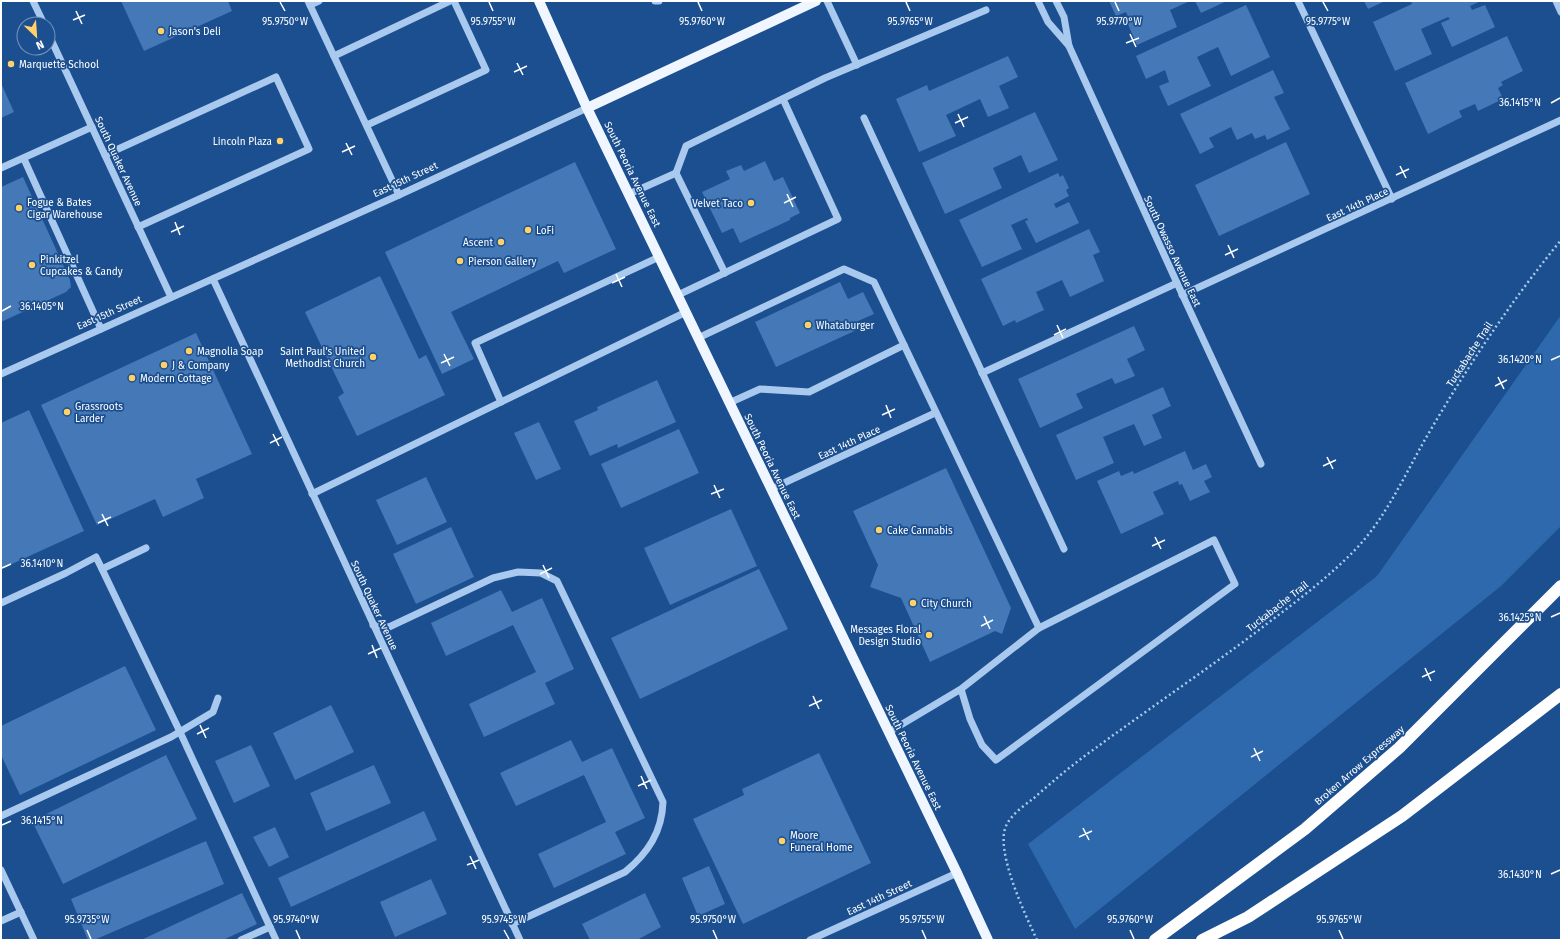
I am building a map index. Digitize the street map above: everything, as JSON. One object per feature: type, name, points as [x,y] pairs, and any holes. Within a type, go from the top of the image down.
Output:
[{"type":"highway","name":"Broken Arrow Expressway","points":[[1155,940],[1305,829],[1398,748],[1561,586]]},
{"type":"highway","points":[[1202,940],[1248,917],[1402,816],[1561,694]]},
{"type":"main road","name":"South Peoria Avenue East","points":[[539,1],[587,108],[988,940]]},
{"type":"main road","name":"East 15th Street","points":[[587,108],[816,1]]},
{"type":"street","points":[[33,1],[40,16]]},
{"type":"street","points":[[319,1],[309,3],[399,195]]},
{"type":"street","points":[[334,56],[450,1]]},
{"type":"street","points":[[367,125],[486,70],[454,1]]},
{"type":"street","points":[[827,1],[857,65]]},
{"type":"street","name":"South Owasso Avenue East","points":[[1038,1],[1048,22],[1069,46]]},
{"type":"street","name":"South Owasso Avenue East","points":[[1056,1],[1064,17],[1069,46],[1176,283],[1261,464]]},
{"type":"street","points":[[1298,1],[1392,199]]},
{"type":"street","points":[[1556,1],[1561,12]]},
{"type":"street","points":[[629,194],[676,173],[686,146],[825,78],[986,10]]},
{"type":"street","name":"South Quaker Avenue","points":[[56,50],[171,297]]},
{"type":"street","points":[[105,155],[276,77],[309,149],[138,227]]},
{"type":"street","points":[[678,296],[838,219],[783,99]]},
{"type":"street","name":"East 15th Street","points":[[1,374],[399,195],[587,108]]},
{"type":"street","points":[[864,118],[1064,549]]},
{"type":"street","name":"East 14th Place","points":[[1182,295],[1561,120]]},
{"type":"street","points":[[1,168],[24,159],[92,127]]},
{"type":"street","points":[[24,159],[100,330]]},
{"type":"street","points":[[676,173],[725,273]]},
{"type":"street","points":[[501,402],[475,343],[659,257]]},
{"type":"street","points":[[698,338],[844,269],[874,282],[935,413],[1039,628]]},
{"type":"street","name":"South Quaker Avenue","points":[[213,279],[520,940]]},
{"type":"street","points":[[982,373],[1176,283]]},
{"type":"street","points":[[312,494],[686,312]]},
{"type":"street","points":[[729,403],[760,389],[809,392],[904,345]]},
{"type":"street","name":"East 14th Place","points":[[771,489],[935,413]]},
{"type":"street","points":[[889,732],[961,689],[1039,628],[1214,540],[1235,584],[996,760],[982,745],[970,719],[961,689]]},
{"type":"street","points":[[102,569],[146,548]]},
{"type":"street","points":[[1,603],[96,558],[180,732],[276,940]]},
{"type":"street","points":[[373,625],[389,627],[493,578],[518,572],[541,573],[557,581],[663,802],[663,815],[655,838],[638,861],[625,872],[512,924]]},
{"type":"street","points":[[1,816],[180,732],[213,712],[218,698]]},
{"type":"street","points":[[1,870],[34,940]]},
{"type":"street","name":"East 14th Street","points":[[810,940],[957,873]]},
{"type":"street","points":[[1,921],[21,912]]},
{"type":"street","points":[[241,940],[270,927]]},
{"type":"path","name":"Tuckabache Trail","points":[[1037,940],[1019,900],[1008,868],[1004,837],[1006,825],[1064,772],[1130,722],[1244,641],[1309,592],[1352,554],[1370,534],[1385,512],[1430,431],[1503,316],[1534,272],[1561,240]]},
{"type":"shaded area","points":[[1561,315],[1561,526],[1501,586],[1075,929],[1028,844],[1377,576]]},
{"type":"building","name":"Jason's Deli","points":[[121,1],[228,1],[232,11],[144,51]]},
{"type":"building","points":[[1109,1],[1190,1],[1170,10],[1177,27],[1137,45],[1127,22],[1130,21],[1126,12],[1116,16]]},
{"type":"building","points":[[1195,1],[1227,1],[1201,13]]},
{"type":"building","points":[[1364,1],[1385,1],[1368,9]]},
{"type":"building","points":[[1411,1],[1481,1],[1470,6],[1472,10],[1485,5],[1495,27],[1452,47],[1441,23],[1450,19],[1448,17],[1421,29],[1432,54],[1395,71],[1373,22],[1412,4]]},
{"type":"building","points":[[1246,5],[1270,57],[1231,76],[1218,47],[1197,57],[1211,86],[1168,106],[1159,86],[1169,82],[1165,70],[1146,79],[1136,56]]},
{"type":"building","points":[[1507,36],[1523,71],[1501,82],[1503,85],[1498,88],[1503,99],[1478,111],[1475,104],[1459,111],[1462,117],[1428,134],[1405,83]]},
{"type":"building","points":[[1008,56],[1018,77],[999,86],[1009,108],[988,117],[980,99],[946,115],[956,136],[919,152],[896,99],[927,85],[929,91]]},
{"type":"building","points":[[1273,70],[1284,93],[1274,97],[1290,129],[1267,140],[1265,135],[1255,139],[1252,133],[1237,140],[1231,127],[1209,138],[1214,147],[1200,154],[1180,114]]},
{"type":"building","points":[[1,83],[14,112],[1,118]]},
{"type":"building","points":[[1035,112],[1058,160],[1029,173],[1021,155],[993,168],[1002,188],[945,214],[922,163]]},
{"type":"building","points":[[1286,142],[1310,194],[1219,236],[1195,185]]},
{"type":"building","name":"Velvet Taco","points":[[765,161],[774,181],[783,177],[800,213],[790,218],[790,220],[740,243],[733,228],[722,233],[702,192],[730,179],[726,171],[741,165],[744,171]]},
{"type":"building","points":[[575,162],[616,249],[564,273],[558,261],[451,312],[474,359],[442,374],[385,252]]},
{"type":"building","points":[[1058,173],[1060,177],[1063,175],[1069,188],[1066,190],[1069,196],[1054,204],[1056,208],[1069,202],[1079,223],[1036,243],[1025,221],[1028,220],[1027,218],[1011,225],[1022,249],[982,267],[959,220]]},
{"type":"building","name":"Pinkitzel Cupcakes & Candy","points":[[23,177],[70,280],[71,287],[66,292],[1,322],[1,187]]},
{"type":"building","points":[[1089,229],[1100,252],[1093,255],[1104,281],[1070,297],[1062,280],[1036,292],[1044,310],[1016,323],[1015,320],[1003,326],[981,279]]},
{"type":"building","name":"Saint Paul's United Methodist Church","points":[[380,276],[419,359],[426,355],[445,395],[357,436],[338,397],[344,393],[305,312]]},
{"type":"building","name":"Whataburger","points":[[840,282],[848,299],[863,292],[874,314],[858,321],[861,328],[776,367],[755,322]]},
{"type":"building","points":[[1134,326],[1145,350],[1127,359],[1135,376],[1115,384],[1112,378],[1076,394],[1083,408],[1040,428],[1018,379]]},
{"type":"building","points":[[196,333],[252,454],[196,479],[204,498],[163,517],[155,499],[97,525],[41,405]]},
{"type":"building","points":[[657,380],[676,422],[618,448],[617,444],[590,456],[574,421],[598,410],[597,407]]},
{"type":"building","points":[[1163,387],[1171,406],[1152,415],[1162,438],[1144,446],[1134,424],[1103,437],[1114,463],[1076,480],[1056,435]]},
{"type":"building","points":[[29,410],[84,531],[1,569],[1,423]]},
{"type":"building","points":[[539,422],[561,469],[536,480],[514,433]]},
{"type":"building","points":[[679,429],[699,473],[621,508],[601,464]]},
{"type":"building","points":[[1185,451],[1193,470],[1206,464],[1212,477],[1204,481],[1210,492],[1190,501],[1182,484],[1179,485],[1178,481],[1153,492],[1164,514],[1121,534],[1097,481],[1119,471],[1121,476],[1133,471],[1134,474]]},
{"type":"building","points":[[946,468],[1011,608],[1002,634],[995,631],[930,662],[901,598],[870,587],[878,565],[853,511]]},
{"type":"building","points":[[426,477],[447,522],[397,545],[376,500]]},
{"type":"building","points":[[731,509],[757,566],[670,605],[644,548]]},
{"type":"building","points":[[451,527],[474,577],[416,604],[393,554]]},
{"type":"building","points":[[759,569],[788,629],[640,699],[611,638]]},
{"type":"building","points":[[501,590],[512,612],[542,598],[574,669],[545,683],[555,704],[484,737],[469,704],[536,672],[513,625],[446,656],[431,623]]},
{"type":"building","points":[[125,666],[156,730],[20,795],[1,755],[1,726]]},
{"type":"building","points":[[331,705],[354,752],[295,780],[273,733]]},
{"type":"building","points":[[571,740],[582,762],[612,748],[645,818],[615,832],[626,854],[554,888],[538,854],[606,822],[584,775],[516,806],[500,773]]},
{"type":"building","points":[[251,745],[270,786],[234,803],[215,761]]},
{"type":"building","name":"Moore Funeral Home","points":[[819,753],[871,863],[743,924],[693,819],[744,795],[742,789]]},
{"type":"building","points":[[166,755],[197,819],[63,884],[32,821]]},
{"type":"building","points":[[374,765],[391,803],[326,831],[310,793]]},
{"type":"building","points":[[424,811],[437,840],[291,907],[278,878]]},
{"type":"building","points":[[275,827],[289,857],[269,867],[253,837]]},
{"type":"building","points":[[206,841],[224,884],[94,940],[88,940],[71,899]]},
{"type":"building","points":[[709,866],[725,904],[698,916],[682,878]]},
{"type":"building","points":[[431,879],[447,914],[395,937],[380,902]]},
{"type":"building","points":[[242,893],[257,924],[223,940],[141,940]]},
{"type":"building","points":[[645,893],[661,927],[637,940],[590,940],[582,924]]},
{"type":"place","name":"Jason's Deli","points":[[161,31]]},
{"type":"place","name":"Marquette School","points":[[11,64]]},
{"type":"place","name":"Lincoln Plaza","points":[[280,141]]},
{"type":"place","name":"Velvet Taco","points":[[751,203]]},
{"type":"place","name":"Fogue & Bates Cigar Warehouse","points":[[19,208]]},
{"type":"place","name":"LoFi","points":[[528,230]]},
{"type":"place","name":"Ascent","points":[[501,242]]},
{"type":"place","name":"Pierson Gallery","points":[[460,261]]},
{"type":"place","name":"Pinkitzel Cupcakes & Candy","points":[[32,265]]},
{"type":"place","name":"Whataburger","points":[[808,325]]},
{"type":"place","name":"Magnolia Soap","points":[[189,351]]},
{"type":"place","name":"Saint Paul's United Methodist Church","points":[[373,357]]},
{"type":"place","name":"J & Company","points":[[164,365]]},
{"type":"place","name":"Modern Cottage","points":[[132,378]]},
{"type":"place","name":"Grassroots Larder","points":[[67,412]]},
{"type":"place","name":"Cake Cannabis","points":[[879,530]]},
{"type":"place","name":"City Church","points":[[913,603]]},
{"type":"place","name":"Messages Floral Design Studio","points":[[929,635]]},
{"type":"place","name":"Moore Funeral Home","points":[[782,841]]}]
